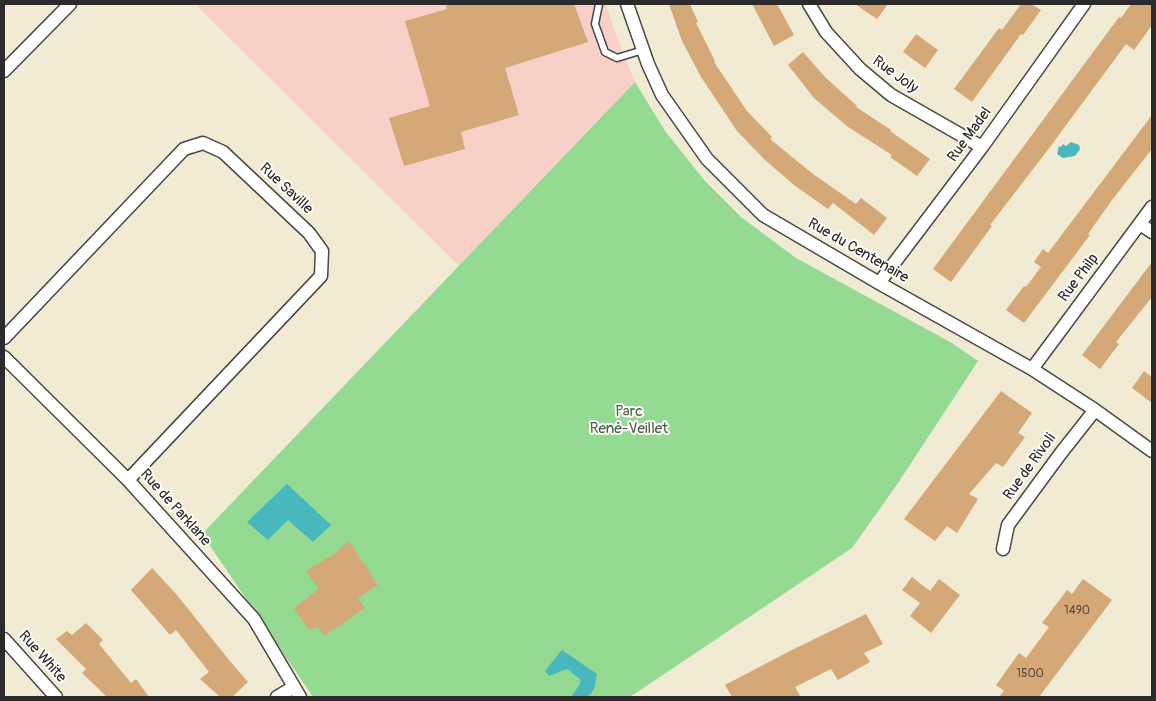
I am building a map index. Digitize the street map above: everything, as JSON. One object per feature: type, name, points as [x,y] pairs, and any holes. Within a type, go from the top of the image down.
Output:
[{"type":"street","points":[[4,71],[70,4]]},
{"type":"street","name":"Rue du Centenaire","points":[[627,4],[643,50],[662,95],[707,159],[763,215],[1032,369],[1152,451]]},
{"type":"street","name":"Rue Joly","points":[[810,4],[832,38],[860,69],[891,95],[982,147]]},
{"type":"street","name":"Rue Madel","points":[[880,283],[982,147],[1084,4]]},
{"type":"street","name":"Rue Saville","points":[[4,338],[184,149],[203,143],[223,152],[309,232],[322,251],[321,276],[128,480]]},
{"type":"street","name":"Rue Philp","points":[[1032,369],[1152,207]]},
{"type":"street","points":[[1140,224],[1152,232]]},
{"type":"street","name":"Rue de Parklane","points":[[4,357],[128,480],[254,619],[297,692]]},
{"type":"street","name":"Rue de Rivoli","points":[[1004,549],[1008,525],[1094,410]]},
{"type":"street","name":"Rue White","points":[[4,639],[56,697]]},
{"type":"street","points":[[277,697],[297,692]]},
{"type":"lane","points":[[599,4],[595,24],[605,52],[617,58],[643,50]]},
{"type":"shaded area","points":[[195,4],[606,4],[635,82],[459,266]]},
{"type":"green space","name":"Parc René-Veillet","points":[[635,82],[665,131],[705,181],[741,217],[796,258],[952,343],[978,361],[898,483],[852,548],[630,697],[313,697],[202,534]]},
{"type":"water","points":[[1071,142],[1079,145],[1080,149],[1075,156],[1063,158],[1057,154],[1059,146],[1061,147],[1063,144],[1066,146]]},
{"type":"water","points":[[287,484],[331,525],[313,542],[288,520],[268,540],[247,522]]},
{"type":"water","points":[[562,650],[597,674],[595,686],[587,697],[571,697],[580,684],[580,679],[567,669],[549,676],[545,671]]},
{"type":"building","points":[[446,4],[574,4],[588,42],[505,68],[519,115],[461,132],[465,149],[404,166],[389,118],[430,106],[405,21],[447,9]]},
{"type":"building","points":[[669,4],[690,4],[698,22],[696,23],[714,62],[747,111],[772,137],[770,139],[813,174],[856,204],[861,198],[887,218],[874,235],[833,203],[828,209],[794,185],[764,159],[737,131],[701,77],[682,41]]},
{"type":"building","points":[[752,4],[777,4],[794,35],[774,46]]},
{"type":"building","points":[[855,4],[888,4],[877,19]]},
{"type":"building","points":[[1021,4],[1031,4],[1041,10],[1023,35],[1021,34],[972,102],[954,89],[999,28],[1002,30]]},
{"type":"building","points":[[1131,4],[1152,4],[1152,25],[1134,50],[1126,44],[990,225],[992,226],[951,282],[933,269],[1119,17],[1121,18]]},
{"type":"building","points":[[916,34],[938,50],[925,68],[903,52]]},
{"type":"building","points":[[803,52],[825,77],[856,107],[930,159],[917,176],[890,157],[892,155],[848,127],[814,98],[788,65]]},
{"type":"building","points":[[1152,115],[1152,149],[1112,200],[1088,234],[1090,235],[1024,323],[1006,310],[1041,267],[1034,262],[1043,249],[1048,253]]},
{"type":"building","points":[[1152,262],[1152,297],[1116,342],[1119,344],[1100,369],[1082,355]]},
{"type":"building","points":[[1144,371],[1152,377],[1152,403],[1132,388]]},
{"type":"building","points":[[1001,391],[1032,413],[1018,433],[1025,437],[1003,467],[996,463],[969,494],[978,499],[957,533],[947,526],[935,541],[904,519]]},
{"type":"building","points":[[349,541],[378,585],[358,598],[365,608],[324,636],[318,627],[309,630],[294,608],[319,589],[306,571],[334,554]]},
{"type":"building","points":[[152,568],[177,595],[248,682],[232,697],[220,697],[200,679],[209,672],[176,630],[170,635],[131,590]]},
{"type":"building","points":[[912,577],[930,591],[939,579],[960,595],[931,633],[910,616],[920,603],[902,590]]},
{"type":"building","points":[[1083,579],[1112,600],[1039,697],[999,697],[1004,691],[996,685],[1019,653],[1026,658],[1049,627],[1042,623],[1067,590],[1072,594]]},
{"type":"building","points":[[866,614],[883,644],[864,653],[870,662],[838,680],[831,669],[795,687],[801,697],[732,697],[725,685],[790,651]]},
{"type":"building","points":[[86,623],[103,640],[99,644],[131,683],[136,679],[149,697],[107,697],[82,673],[86,669],[56,639],[67,631],[72,635]]}]
